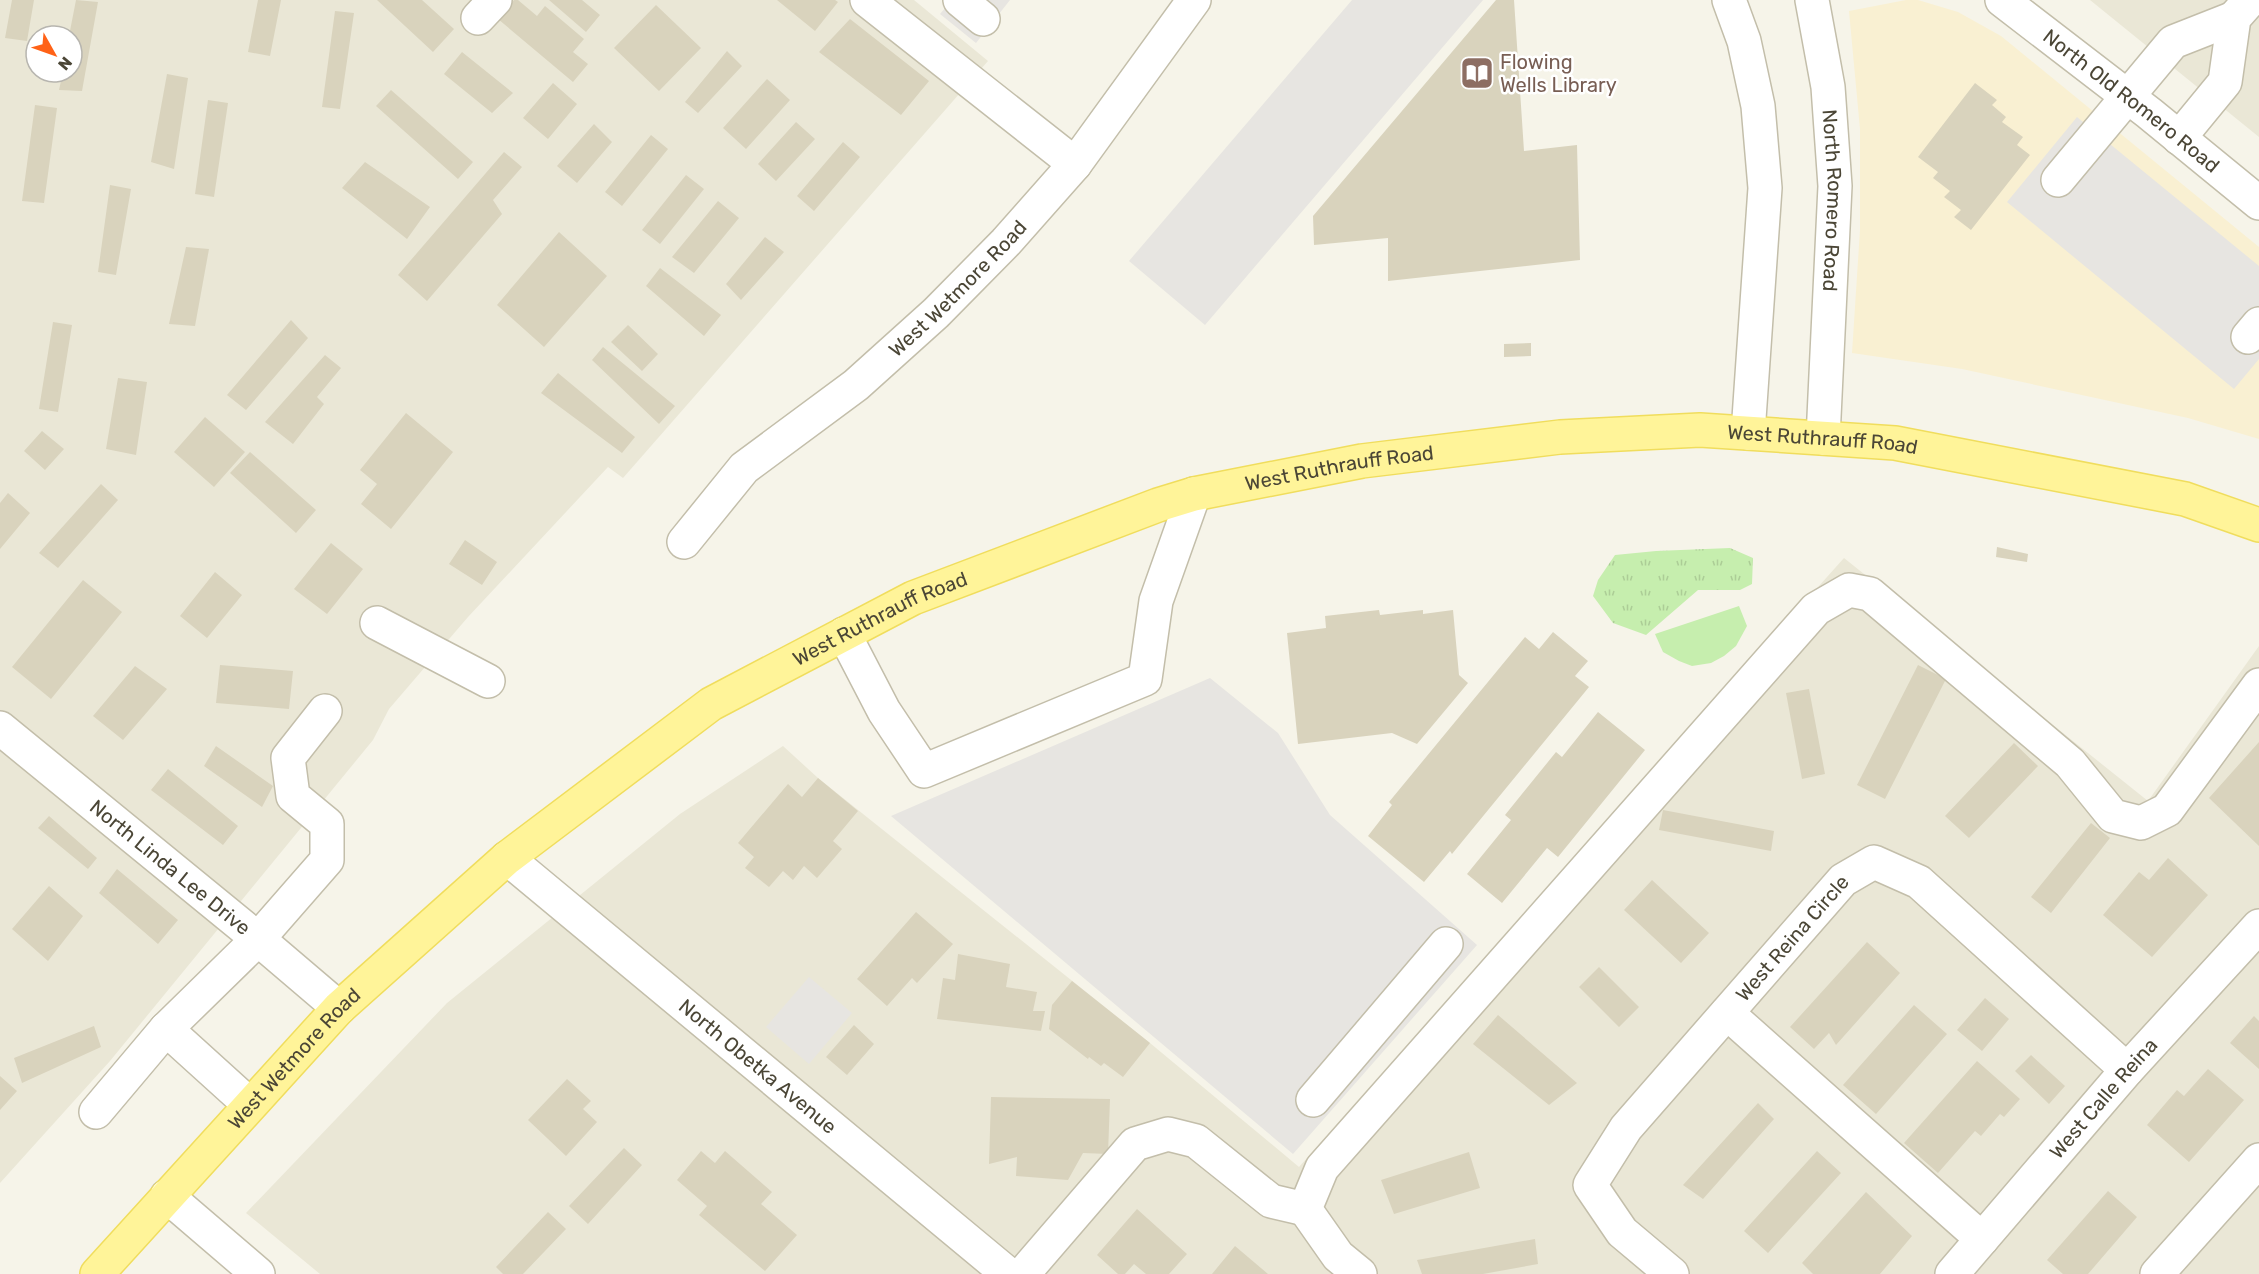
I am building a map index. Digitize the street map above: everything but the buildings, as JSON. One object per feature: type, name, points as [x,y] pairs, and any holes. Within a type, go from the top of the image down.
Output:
[{"type":"main road","name":"West Ruthrauff Road","points":[[507,858],[711,704],[913,598],[1158,505],[1194,494],[1362,461],[1560,437],[1700,430],[1896,443],[2185,499],[2259,525]]},
{"type":"main road","name":"West Wetmore Road","points":[[97,1274],[339,1008],[507,858]]},
{"type":"street","points":[[867,0],[1075,164]]},
{"type":"street","name":"West Wetmore Road","points":[[684,542],[744,468],[856,385],[936,314],[1006,242],[1075,164],[1194,0]]},
{"type":"street","points":[[1729,0],[1744,41],[1758,106],[1765,188],[1748,433]]},
{"type":"street","name":"North Romero Road","points":[[1812,0],[1828,87],[1835,186],[1823,438]]},
{"type":"street","name":"North Old Romero Road","points":[[2002,0],[2129,98],[2259,203]]},
{"type":"street","points":[[2058,180],[2129,98],[2173,42],[2242,9]]},
{"type":"street","points":[[2179,138],[2224,82],[2242,9]]},
{"type":"street","points":[[844,634],[884,711],[924,771],[1145,679],[1156,601],[1194,494]]},
{"type":"street","points":[[1305,1209],[1322,1168],[1816,609],[1849,590],[1870,594],[2070,763],[2113,816],[2141,823],[2167,810],[2259,685]]},
{"type":"street","points":[[377,623],[488,681]]},
{"type":"street","points":[[96,1112],[166,1029],[258,939],[327,860],[327,824],[293,796],[288,758],[324,711]]},
{"type":"street","name":"North Linda Lee Drive","points":[[0,728],[339,1008]]},
{"type":"street","name":"North Obetka Avenue","points":[[507,858],[1008,1274]]},
{"type":"street","name":"West Reina Circle","points":[[1672,1274],[1622,1232],[1590,1185],[1626,1128],[1843,880],[1874,862],[1918,882],[2127,1070]]},
{"type":"street","name":"West Calle Reina","points":[[1952,1274],[2127,1070],[2259,926]]},
{"type":"street","points":[[1312,1100],[1446,944]]},
{"type":"street","points":[[1727,1013],[1982,1239]]},
{"type":"street","points":[[166,1029],[250,1105]]},
{"type":"street","points":[[1023,1274],[1135,1144],[1168,1134],[1196,1141],[1271,1201],[1305,1209],[1338,1256],[1360,1274]]},
{"type":"street","points":[[2157,1274],[2259,1160]]},
{"type":"street","points":[[167,1196],[258,1274]]},
{"type":"shaded area","points":[[0,0],[914,0],[988,61],[623,478],[608,467],[468,617],[389,709],[373,740],[110,1061],[0,1183]]},
{"type":"shaded area","points":[[952,0],[1010,0],[976,43],[940,14]]},
{"type":"shaded area","points":[[1352,0],[1483,0],[1205,325],[1129,261]]},
{"type":"shaded area","points":[[1906,0],[1918,0],[1958,12],[2001,36],[2259,247],[2259,439],[2188,418],[1962,369],[1852,353],[1860,230],[1860,129],[1849,11]]},
{"type":"shaded area","points":[[2090,0],[2259,0],[2259,137]]},
{"type":"shaded area","points":[[2077,117],[2259,266],[2259,359],[2234,389],[2007,202]]},
{"type":"shaded area","points":[[1844,558],[2148,801],[2259,646],[2259,1274],[320,1274],[246,1213],[447,1003],[680,814],[783,746],[818,778],[1150,1043],[1299,1167]]},
{"type":"shaded area","points":[[1210,678],[1278,733],[1330,815],[1477,945],[1293,1154],[891,816]]},
{"type":"shaded area","points":[[809,977],[852,1013],[809,1064],[766,1027]]},
{"type":"green space","points":[[1730,548],[1753,558],[1752,584],[1740,590],[1698,590],[1646,635],[1613,623],[1593,596],[1598,580],[1615,555]]},
{"type":"green space","points":[[1739,606],[1747,626],[1736,646],[1724,656],[1711,663],[1692,666],[1663,652],[1655,634]]},
{"type":"place","name":"Flowing Wells Library","points":[[1477,73]]}]
